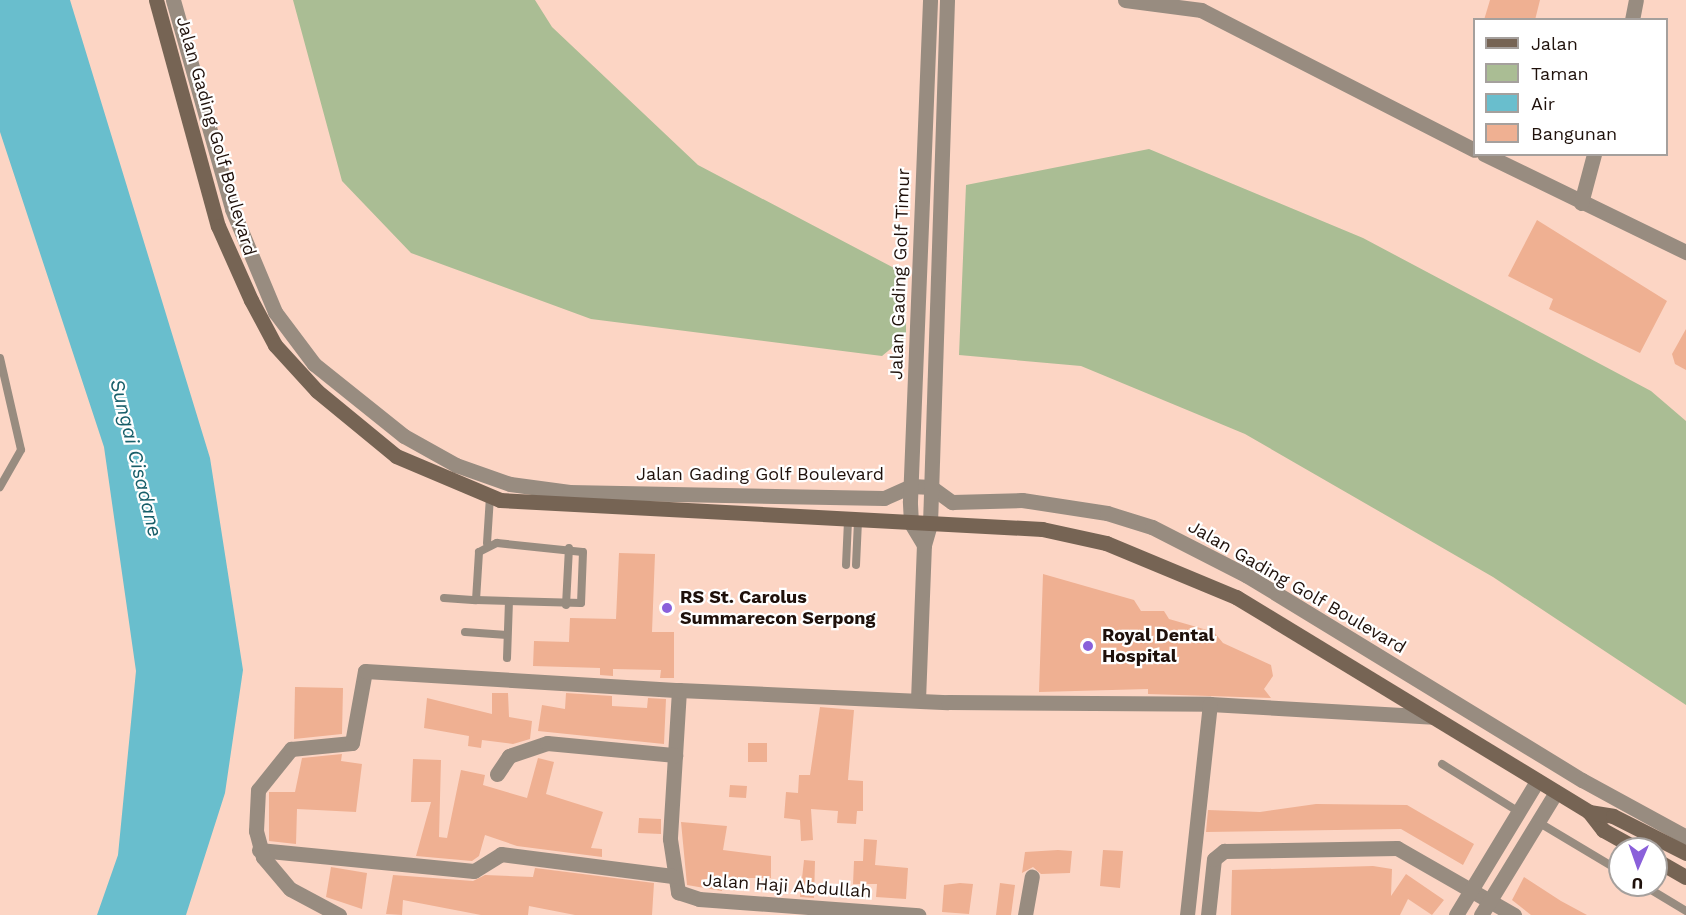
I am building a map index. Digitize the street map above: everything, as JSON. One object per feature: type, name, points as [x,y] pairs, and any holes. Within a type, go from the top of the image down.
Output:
[{"type":"main road","name":"Jalan Gading Golf Boulevard","points":[[156,0],[218,226],[275,345],[317,391],[396,456],[490,497],[561,507],[1042,529],[1172,566],[1236,597],[1589,812],[1603,830],[1615,837]]},
{"type":"main road","name":"Jalan Gading Golf Boulevard","points":[[1589,812],[1613,816],[1686,853]]},
{"type":"main road","points":[[1668,867],[1686,877]]},
{"type":"street","name":"Jalan Gading Golf Boulevard","points":[[173,0],[232,209],[275,312],[314,364],[404,436],[456,465],[510,484],[569,492],[884,498],[911,486],[931,487],[952,502],[1022,500],[1107,513],[1152,527],[1246,576],[1582,780],[1686,837]]},
{"type":"street","name":"Jalan Gading Golf Timur","points":[[911,523],[930,0]]},
{"type":"street","name":"Jalan Gading Golf Timur","points":[[918,700],[924,545],[930,524],[947,0]]},
{"type":"street","points":[[1125,0],[1201,10],[1473,149]]},
{"type":"street","points":[[1632,18],[1636,0]]},
{"type":"street","points":[[1488,156],[1686,252]]},
{"type":"street","points":[[1581,203],[1593,156]]},
{"type":"street","points":[[911,523],[924,545]]},
{"type":"street","points":[[339,915],[290,889],[259,850],[255,826],[261,784],[291,749],[352,743],[364,671],[680,690],[918,700],[1210,704],[1433,717]]},
{"type":"street","points":[[259,850],[474,871],[501,854],[673,876],[675,755],[680,690]]},
{"type":"street","points":[[1187,915],[1210,704]]},
{"type":"street","points":[[497,774],[509,756],[546,743],[675,755]]},
{"type":"street","points":[[1456,915],[1537,781]]},
{"type":"street","points":[[1481,915],[1556,792]]},
{"type":"street","points":[[1208,915],[1214,859],[1224,851],[1397,848],[1514,915]]},
{"type":"street","name":"Jalan Haji Abdullah","points":[[673,876],[678,891],[691,899],[918,915]]},
{"type":"street","points":[[1025,915],[1032,877]]},
{"type":"lane","points":[[0,358],[21,450],[0,487]]},
{"type":"lane","points":[[476,600],[478,552],[487,543],[490,497]]},
{"type":"lane","points":[[846,565],[853,521]]},
{"type":"lane","points":[[853,521],[856,565]]},
{"type":"lane","points":[[444,598],[566,605],[583,599],[585,558],[583,552],[569,548],[487,543]]},
{"type":"lane","points":[[566,605],[569,548]]},
{"type":"lane","points":[[507,658],[509,602]]},
{"type":"lane","points":[[465,633],[507,635]]},
{"type":"lane","points":[[1442,764],[1519,812]]},
{"type":"lane","points":[[1538,822],[1608,864]]},
{"type":"lane","points":[[1663,897],[1686,911]]},
{"type":"green space","points":[[293,0],[535,0],[552,27],[698,165],[896,269],[906,303],[906,336],[882,356],[591,319],[411,253],[342,181]]},
{"type":"green space","points":[[1149,149],[1363,238],[1651,391],[1686,421],[1686,705],[1493,577],[1245,434],[1081,366],[959,355],[966,185]]},
{"type":"water","name":"Sungai Cisadane","points":[[0,0],[70,0],[210,458],[243,670],[225,793],[186,915],[97,915],[118,855],[136,671],[104,447],[0,132]]},
{"type":"building","points":[[1490,0],[1540,0],[1536,18],[1485,18]]},
{"type":"building","points":[[1537,220],[1667,301],[1640,353],[1549,309],[1553,299],[1508,276]]},
{"type":"building","points":[[1686,329],[1686,370],[1675,364],[1672,354]]},
{"type":"building","points":[[619,553],[655,554],[652,632],[674,632],[674,678],[660,678],[661,670],[613,669],[613,676],[600,675],[600,668],[533,666],[534,641],[569,642],[570,618],[616,619]]},
{"type":"building","points":[[1043,574],[1134,600],[1141,611],[1164,611],[1169,619],[1214,632],[1223,643],[1271,665],[1273,676],[1264,689],[1271,698],[1148,694],[1148,689],[1039,692]]},
{"type":"building","points":[[295,687],[343,688],[342,734],[294,739]]},
{"type":"building","points":[[492,693],[508,693],[509,717],[532,721],[530,739],[513,744],[482,740],[481,748],[468,746],[469,736],[424,728],[427,698],[492,714]]},
{"type":"building","points":[[566,693],[612,696],[612,706],[647,708],[648,698],[666,699],[664,744],[538,731],[542,705],[565,709]]},
{"type":"building","points":[[820,707],[854,710],[848,780],[863,781],[863,811],[857,811],[856,824],[837,823],[838,811],[811,809],[813,840],[801,841],[800,820],[784,818],[786,792],[798,793],[799,775],[810,775]]},
{"type":"building","points":[[748,743],[767,743],[767,762],[748,762]]},
{"type":"building","points":[[342,754],[341,761],[362,764],[356,812],[297,809],[296,844],[269,841],[269,792],[295,792],[302,758]]},
{"type":"building","points":[[538,758],[554,762],[546,794],[603,812],[591,848],[602,849],[602,857],[517,846],[485,835],[479,856],[472,861],[416,856],[431,802],[411,802],[413,759],[441,760],[439,837],[447,838],[461,770],[485,775],[483,785],[527,798]]},
{"type":"building","points":[[730,785],[747,786],[746,798],[729,797]]},
{"type":"building","points":[[1316,804],[1407,805],[1474,844],[1463,865],[1401,829],[1206,832],[1208,810],[1260,812]]},
{"type":"building","points":[[639,818],[661,819],[661,834],[638,833]]},
{"type":"building","points":[[681,822],[727,826],[723,850],[771,856],[771,878],[723,878],[722,891],[687,885]]},
{"type":"building","points":[[864,839],[877,840],[875,865],[908,868],[906,899],[876,897],[877,884],[853,884],[854,861],[863,861]]},
{"type":"building","points":[[1103,850],[1123,851],[1120,888],[1100,886]]},
{"type":"building","points":[[1072,851],[1070,873],[1041,874],[1033,867],[1022,873],[1025,852]]},
{"type":"building","points":[[804,860],[815,861],[814,898],[800,897]]},
{"type":"building","points":[[1373,866],[1392,869],[1391,896],[1406,874],[1444,900],[1432,915],[1408,899],[1400,915],[1231,915],[1232,870]]},
{"type":"building","points":[[331,867],[367,873],[362,909],[326,897]]},
{"type":"building","points":[[535,868],[654,883],[652,915],[575,915],[529,906],[528,915],[481,915],[403,900],[402,915],[386,914],[393,875],[473,881],[485,875],[533,877]]},
{"type":"building","points":[[1524,877],[1587,915],[1531,915],[1512,900]]},
{"type":"building","points":[[1000,883],[1015,885],[1011,915],[996,915]]},
{"type":"building","points":[[973,884],[969,914],[942,912],[944,885]]},
{"type":"place","name":"RS St. Carolus Summarecon Serpong","points":[[667,608]]},
{"type":"place","name":"Royal Dental Hospital","points":[[1088,646]]}]
